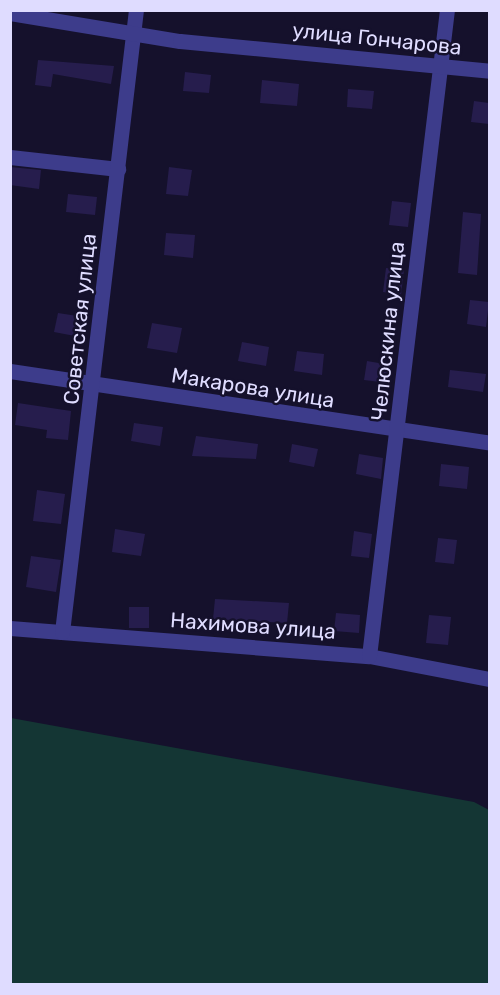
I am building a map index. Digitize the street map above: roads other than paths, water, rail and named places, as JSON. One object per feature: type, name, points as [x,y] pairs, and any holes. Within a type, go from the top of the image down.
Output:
[{"type":"street","name":"Советская улица","points":[[62,632],[95,384],[136,10]]},
{"type":"street","name":"Челюскина улица","points":[[369,656],[397,433],[438,66],[447,10]]},
{"type":"street","name":"улица Гончарова","points":[[10,13],[133,32],[489,71]]},
{"type":"street","points":[[10,158],[118,169]]},
{"type":"street","name":"Макарова улица","points":[[10,371],[397,433],[489,443]]},
{"type":"street","name":"Нахимова улица","points":[[10,627],[369,656],[489,679]]}]
